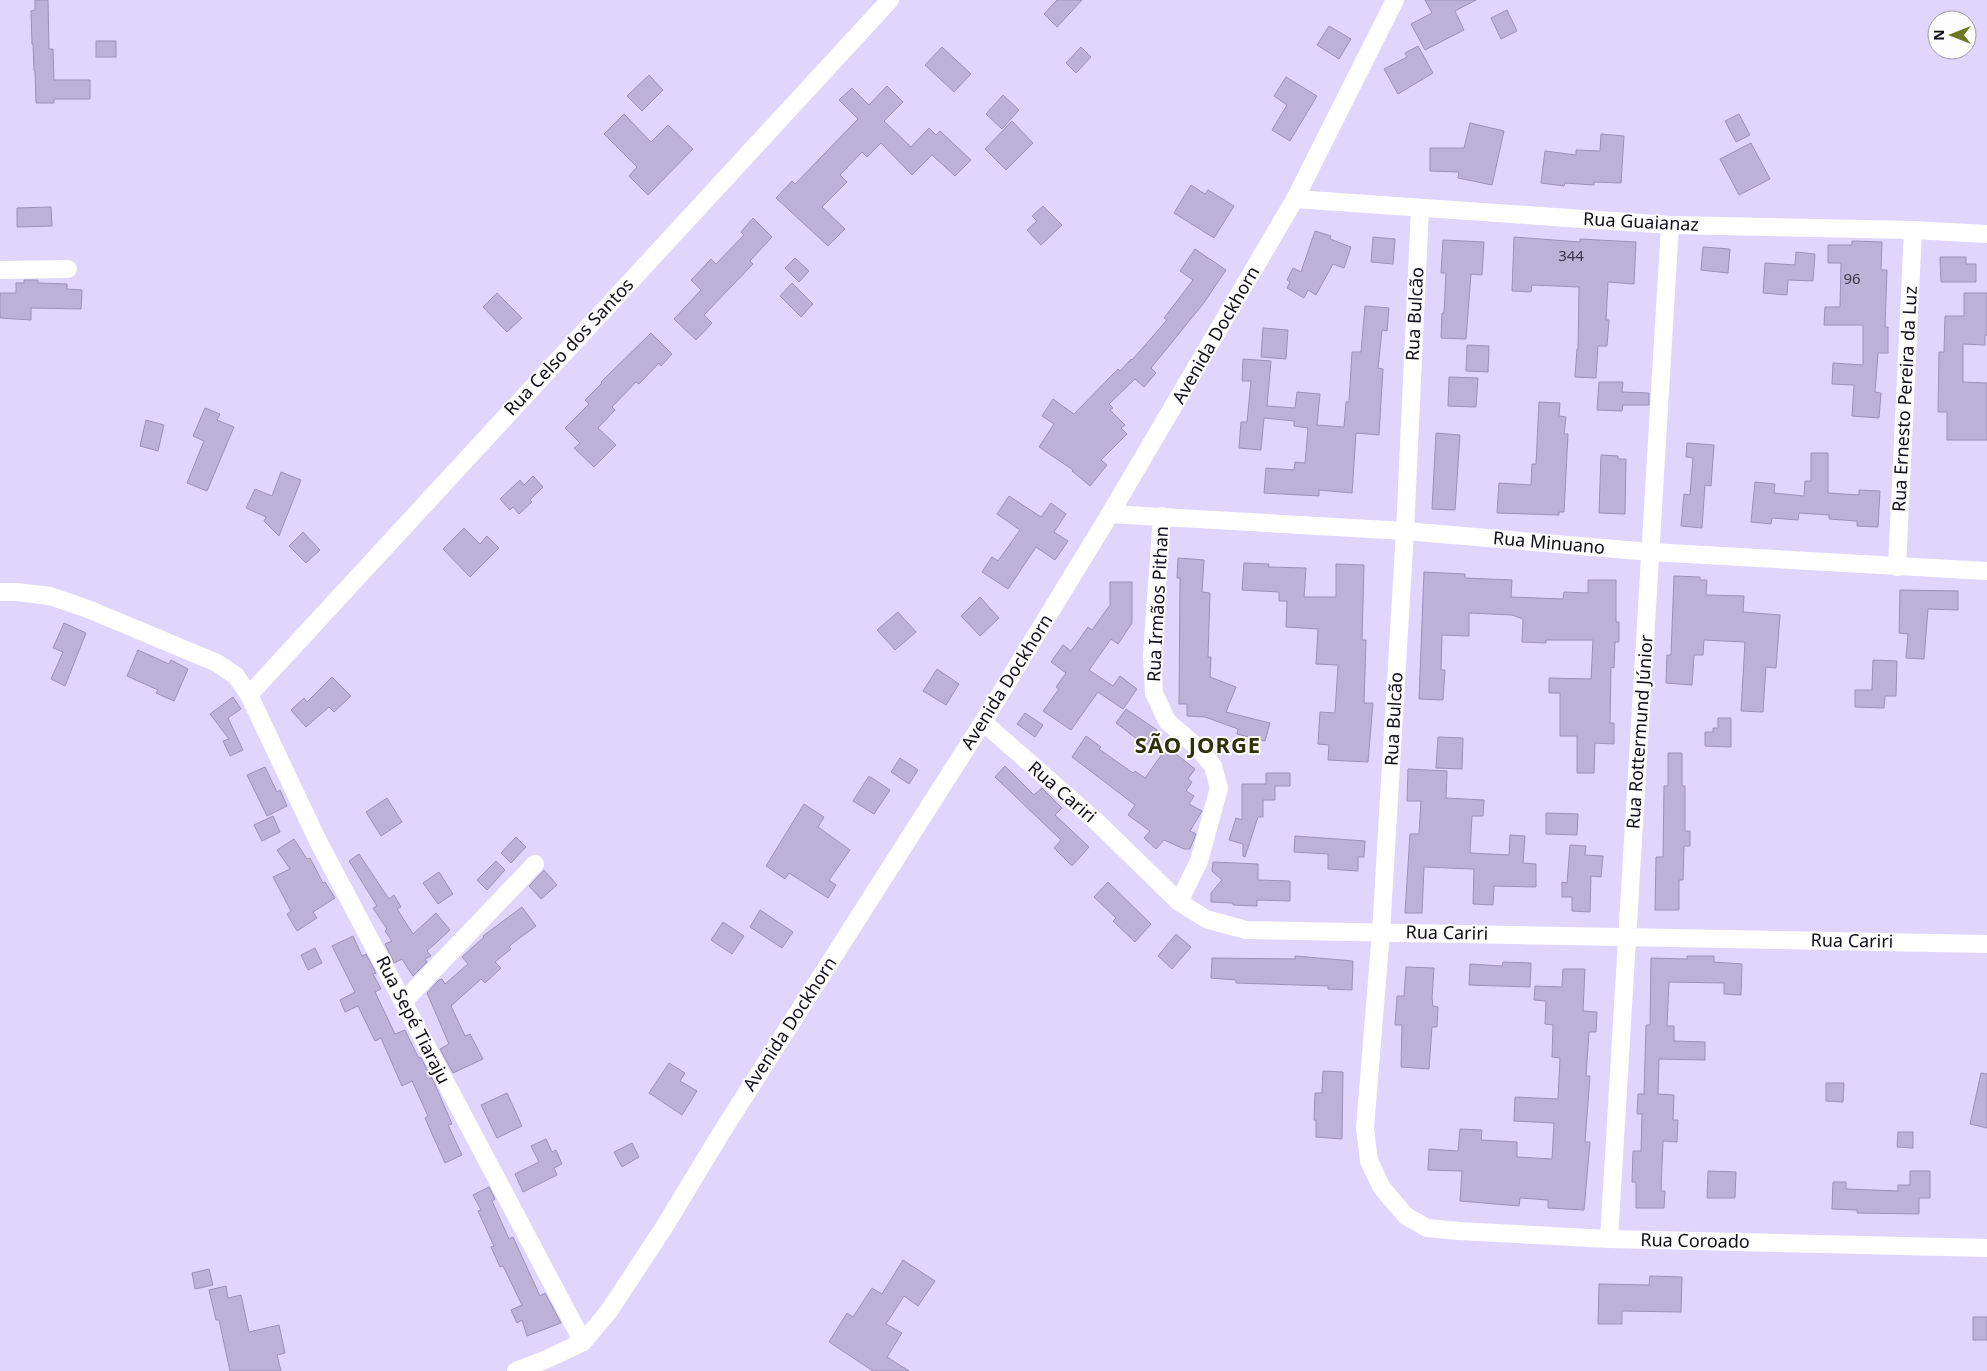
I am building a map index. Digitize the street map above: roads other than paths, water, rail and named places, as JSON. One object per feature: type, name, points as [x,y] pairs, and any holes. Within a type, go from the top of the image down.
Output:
[{"type":"street","name":"Rua Celso dos Santos","points":[[249,695],[890,0]]},
{"type":"street","name":"Avenida Dockhorn","points":[[583,1342],[609,1311],[663,1229],[728,1122],[983,722],[1110,514],[1295,199],[1395,0]]},
{"type":"street","name":"Rua Guaianaz","points":[[1295,199],[1670,225],[1913,230],[1987,234]]},
{"type":"street","name":"Rua Bulcão","points":[[1406,1216],[1382,1188],[1370,1161],[1364,1128],[1381,932],[1405,531],[1420,209]]},
{"type":"street","name":"Rua Rottermund Júnior","points":[[1609,1239],[1670,225]]},
{"type":"street","name":"Rua Ernesto Pereira da Luz","points":[[1897,567],[1913,230]]},
{"type":"street","points":[[0,270],[68,269]]},
{"type":"street","name":"Rua Minuano","points":[[1110,514],[1405,531],[1651,552],[1987,571]]},
{"type":"street","name":"Rua Irmãos Pithan","points":[[1162,516],[1152,654],[1154,692],[1167,721],[1198,748],[1213,766],[1219,788],[1199,862],[1179,902]]},
{"type":"street","name":"Rua Sepé Tiaraju","points":[[0,592],[50,596],[134,628],[217,663],[236,676],[249,695],[318,841],[583,1342]]},
{"type":"street","name":"Rua Cariri","points":[[983,722],[1098,823],[1179,902],[1206,919],[1246,930],[1987,944]]},
{"type":"street","points":[[404,1001],[535,864]]},
{"type":"street","name":"Rua Coroado","points":[[1406,1216],[1427,1228],[1459,1231],[1609,1239],[1987,1248]]},
{"type":"street","points":[[516,1371],[547,1360],[583,1342]]},
{"type":"district","name":"SÃO JORGE","points":[[1198,745]]}]
